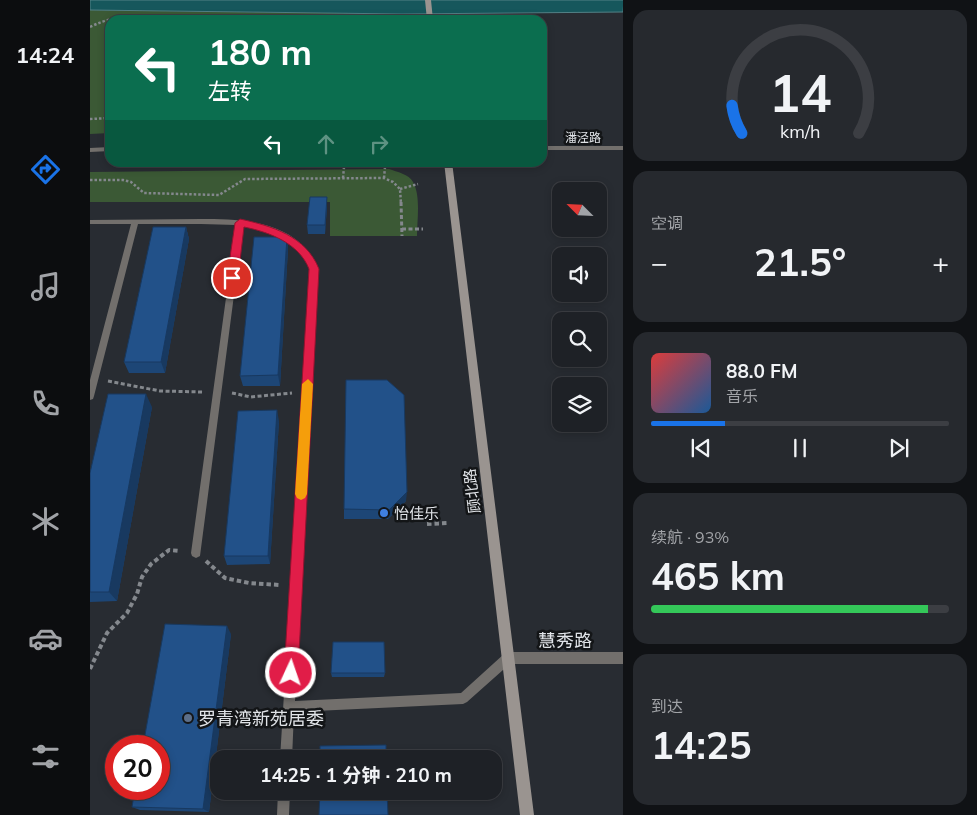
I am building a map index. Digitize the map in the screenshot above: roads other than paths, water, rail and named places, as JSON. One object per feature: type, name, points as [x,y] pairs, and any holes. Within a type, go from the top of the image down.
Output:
[{"type":"street","points":[[428,0],[430,15]]},
{"type":"street","name":"潘泾路","points":[[547,148],[623,148]]},
{"type":"street","points":[[90,150],[105,150]]},
{"type":"street","name":"顾北路","points":[[449,167],[527,815]]},
{"type":"street","name":"慧秀路","points":[[508,658],[623,658]]},
{"type":"lane","points":[[90,222],[209,221],[240,223],[264,228],[277,233],[303,250],[310,259],[314,269],[287,750]]},
{"type":"lane","points":[[90,396],[135,222]]},
{"type":"lane","points":[[196,553],[240,223]]},
{"type":"lane","points":[[289,708],[463,698],[508,658]]},
{"type":"lane","points":[[283,815],[284,800]]},
{"type":"water","points":[[90,0],[623,0],[623,12],[402,14],[90,10]]},
{"type":"place","name":"怡佳乐","points":[[384,513]]},
{"type":"place","name":"罗青湾新苑居委","points":[[188,718]]}]
